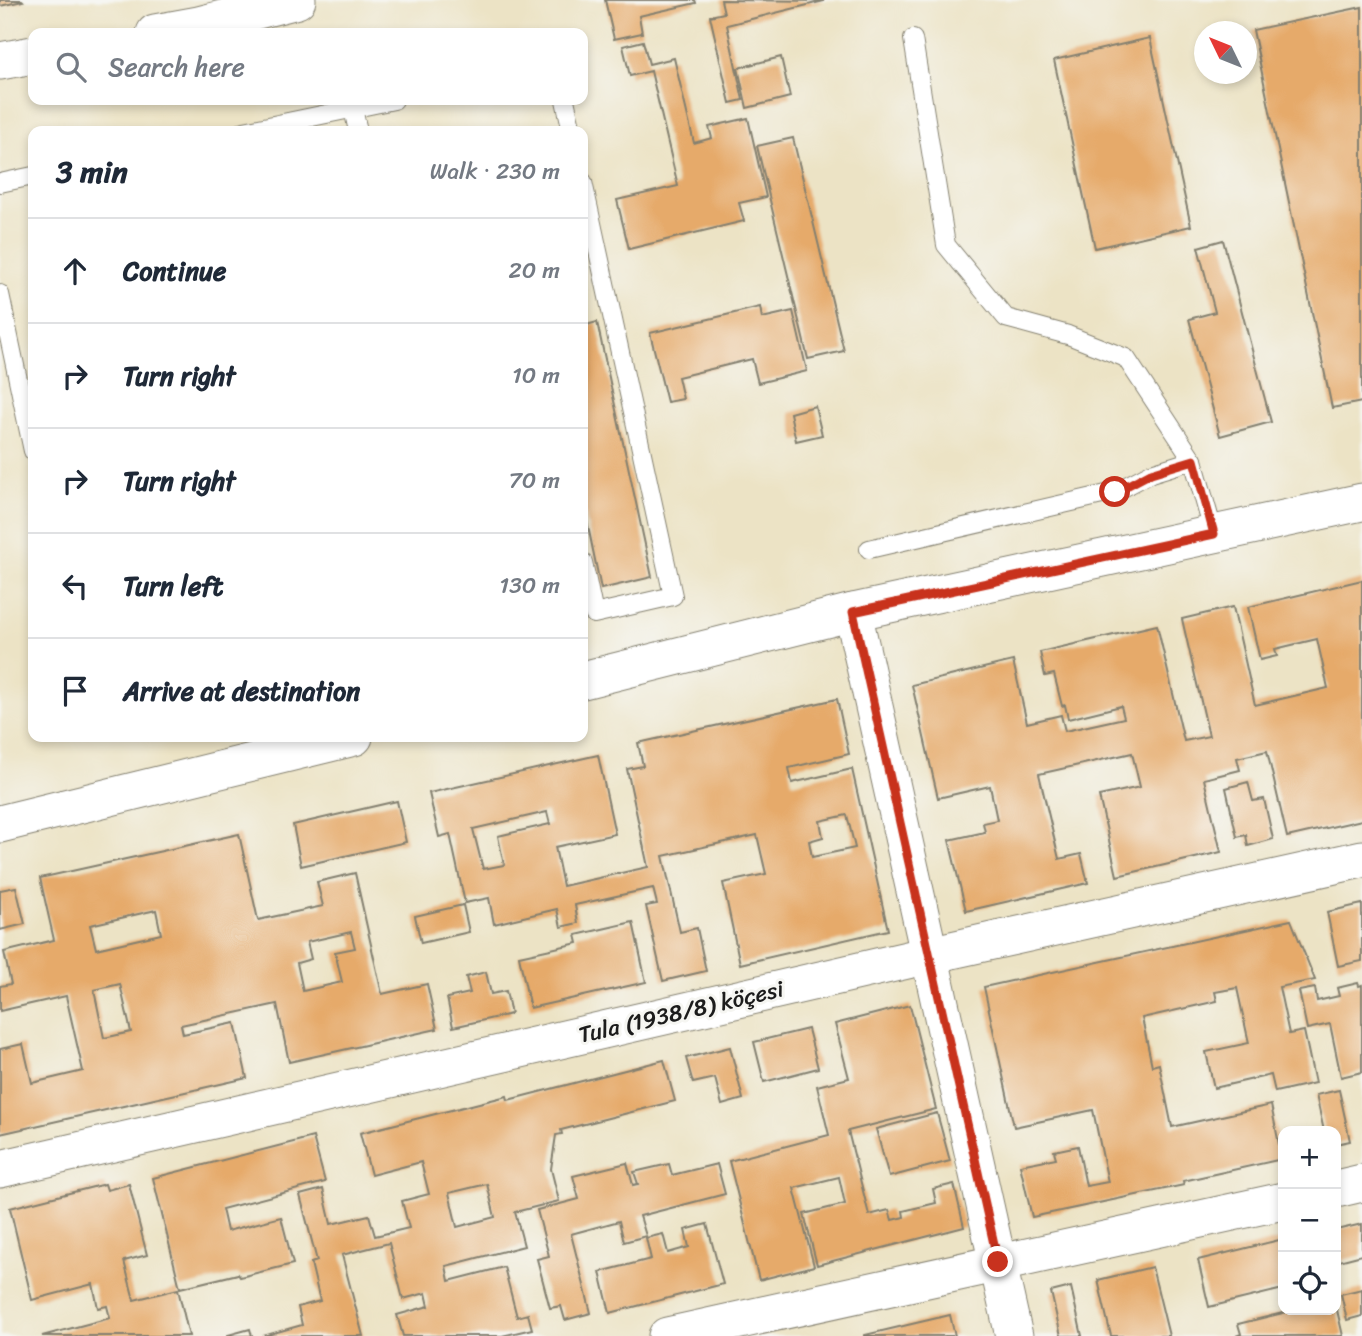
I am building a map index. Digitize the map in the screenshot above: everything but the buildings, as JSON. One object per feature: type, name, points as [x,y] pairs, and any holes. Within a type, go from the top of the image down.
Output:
[{"type":"street","points":[[165,28],[196,13],[297,0]]},
{"type":"street","points":[[0,61],[28,56]]},
{"type":"street","points":[[588,679],[853,612],[1362,502]]},
{"type":"street","points":[[853,612],[1014,1336]]},
{"type":"street","points":[[0,824],[334,742]]},
{"type":"street","name":"Tula (1938/8) köçesi","points":[[0,1169],[929,955],[1362,859]]},
{"type":"street","points":[[1341,1188],[1362,1183]]},
{"type":"street","points":[[667,1336],[1278,1201]]},
{"type":"lane","points":[[913,39],[946,245],[1006,318],[1068,335],[1126,358],[1194,460],[1214,534]]},
{"type":"lane","points":[[268,126],[368,105]]},
{"type":"lane","points":[[566,105],[571,126]]},
{"type":"lane","points":[[353,108],[357,126]]},
{"type":"lane","points":[[0,183],[28,177]]},
{"type":"lane","points":[[588,205],[673,596],[594,614],[588,586]]},
{"type":"lane","points":[[0,295],[28,427]]},
{"type":"lane","points":[[869,549],[1115,492],[1151,473],[1194,460]]},
{"type":"route","points":[[998,1262],[853,612],[1214,534],[1194,460],[1151,473],[1115,492]]}]
